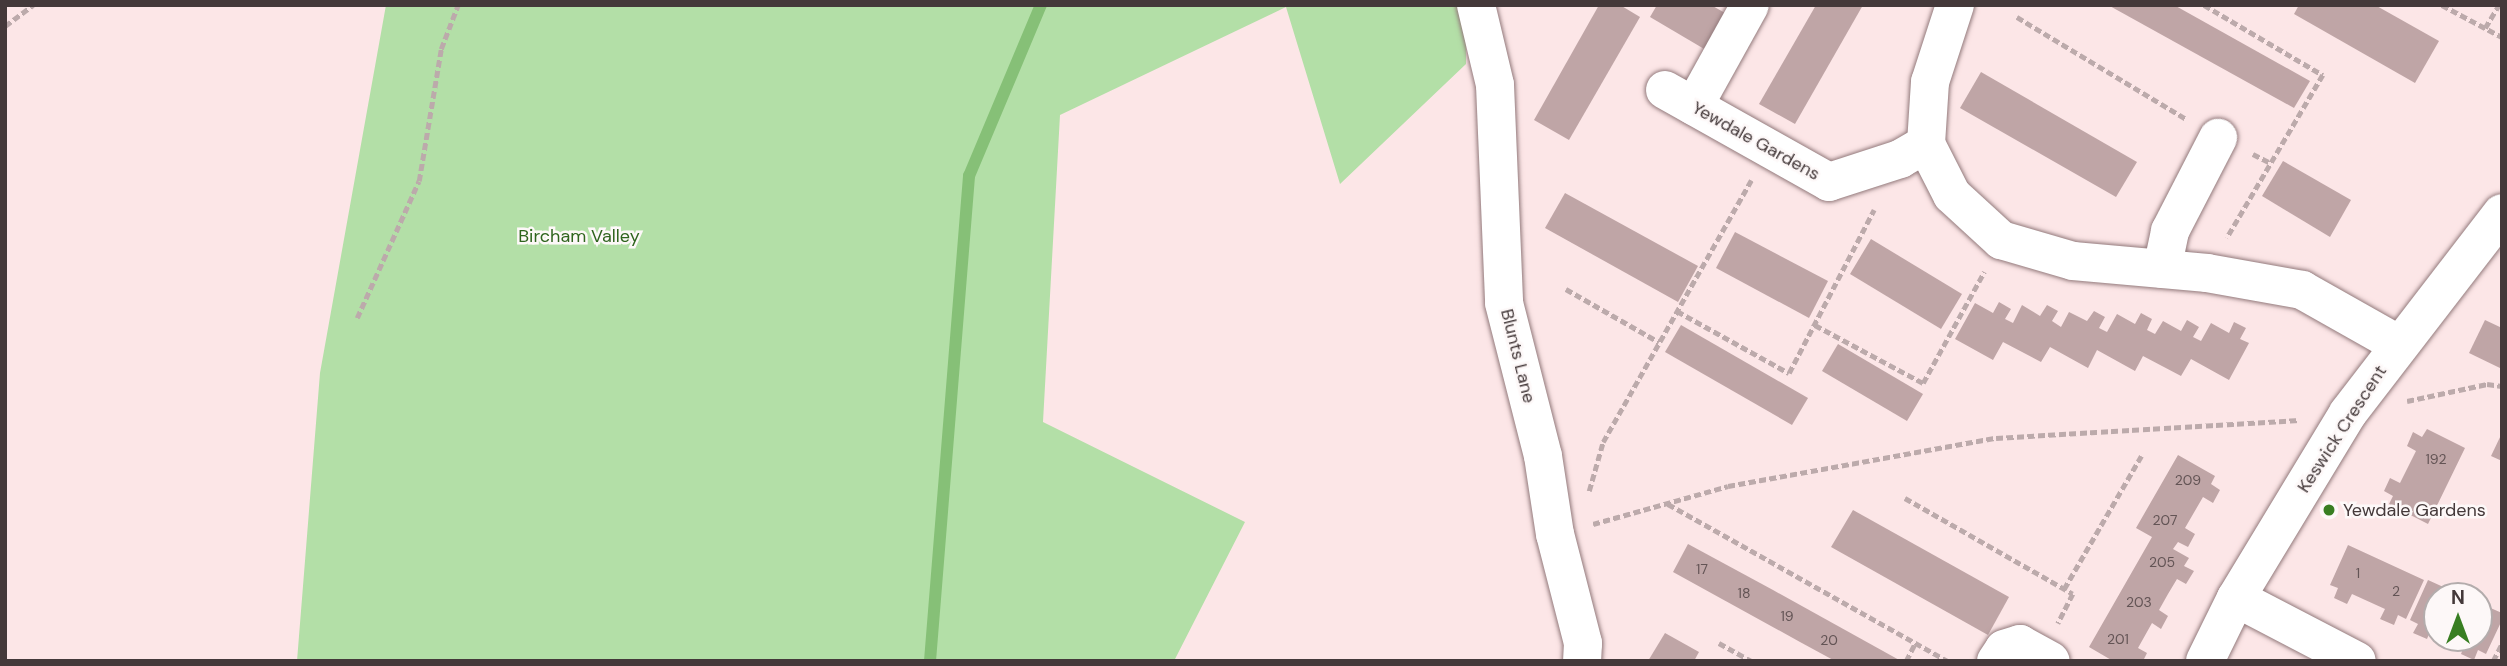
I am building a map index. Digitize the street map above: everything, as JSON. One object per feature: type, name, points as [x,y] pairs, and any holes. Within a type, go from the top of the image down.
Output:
[{"type":"street","name":"Blunts Lane","points":[[1476,5],[1495,85],[1504,303],[1543,456],[1567,531],[1583,643],[1583,661]]},
{"type":"street","name":"Yewdale Gardens","points":[[1750,5],[1680,98],[1829,183],[1913,152]]},
{"type":"street","points":[[1955,5],[1930,82],[1913,152],[1952,195],[2001,240],[2073,261],[2207,273],[2302,290],[2398,344]]},
{"type":"street","points":[[2162,269],[2170,231],[2218,138]]},
{"type":"street","name":"Keswick Crescent","points":[[2205,661],[2236,598],[2348,413],[2398,344],[2502,213]]},
{"type":"street","points":[[2236,598],[2357,661]]},
{"type":"street","points":[[1996,661],[2004,649],[2020,644],[2046,658]]},
{"type":"path","points":[[5,26],[33,5]]},
{"type":"path","points":[[357,318],[419,181],[441,49],[458,5]]},
{"type":"path","points":[[2204,5],[2323,75],[2207,273]]},
{"type":"path","points":[[2442,5],[2502,37]]},
{"type":"path","points":[[2485,28],[2499,5]]},
{"type":"path","points":[[2017,17],[2218,138],[2271,163]]},
{"type":"path","points":[[1567,531],[1604,442],[1769,149]]},
{"type":"path","points":[[1677,311],[1789,373],[1913,152]]},
{"type":"path","points":[[1815,325],[1923,383],[2001,240]]},
{"type":"path","points":[[1566,289],[1660,342]]},
{"type":"path","points":[[1567,531],[1728,486],[1996,438],[2303,420],[2487,384],[2502,386]]},
{"type":"path","points":[[2064,589],[2141,456]]},
{"type":"path","points":[[1905,498],[2073,594],[2046,658]]},
{"type":"path","points":[[1667,503],[1948,661]]},
{"type":"path","points":[[1719,643],[1751,661]]},
{"type":"path","points":[[1906,661],[1916,643]]},
{"type":"path","points":[[2493,661],[2502,643]]},
{"type":"green space","name":"Bircham Valley","points":[[386,5],[1466,5],[1466,64],[1340,184],[1286,7],[1060,115],[1043,422],[1245,522],[1174,661],[297,661],[320,373]]},
{"type":"building","points":[[1599,5],[1620,5],[1640,17],[1569,140],[1534,120]]},
{"type":"building","points":[[1657,5],[1711,5],[1732,17],[1711,53],[1650,17]]},
{"type":"building","points":[[1816,5],[1863,5],[1795,124],[1759,104]]},
{"type":"building","points":[[2108,5],[2174,5],[2310,81],[2294,108]]},
{"type":"building","points":[[2299,5],[2375,5],[2439,41],[2415,83],[2294,14]]},
{"type":"building","points":[[1981,72],[2137,162],[2116,197],[1960,108]]},
{"type":"building","points":[[2283,161],[2351,200],[2330,237],[2262,196]]},
{"type":"building","points":[[1565,193],[1698,266],[1678,302],[1545,228]]},
{"type":"building","points":[[1735,232],[1828,281],[1809,318],[1716,268]]},
{"type":"building","points":[[1871,239],[1962,294],[1941,329],[1850,274]]},
{"type":"building","points":[[1999,302],[2011,309],[2005,319],[2013,323],[2022,305],[2040,316],[2047,305],[2058,311],[2052,321],[2061,327],[2069,312],[2087,321],[2094,311],[2105,317],[2099,328],[2107,332],[2117,314],[2135,324],[2141,313],[2152,319],[2147,330],[2155,334],[2163,321],[2181,331],[2187,320],[2199,327],[2193,337],[2201,341],[2211,323],[2229,333],[2234,322],[2246,328],[2240,339],[2249,343],[2229,380],[2191,359],[2181,376],[2143,356],[2135,371],[2097,350],[2088,368],[2050,347],[2041,362],[2003,342],[1993,360],[1955,339],[1975,303],[1993,313]]},
{"type":"building","points":[[2485,320],[2502,328],[2502,369],[2469,353]]},
{"type":"building","points":[[1681,325],[1808,398],[1792,425],[1665,352]]},
{"type":"building","points":[[1838,344],[1923,394],[1907,421],[1822,371]]},
{"type":"building","points":[[2427,429],[2465,448],[2428,524],[2389,504],[2393,496],[2384,491],[2390,478],[2400,483],[2416,451],[2407,446],[2413,432],[2422,437]]},
{"type":"building","points":[[2502,433],[2502,461],[2491,456]]},
{"type":"building","points":[[2178,455],[2215,476],[2211,484],[2220,490],[2213,503],[2203,497],[2185,528],[2195,534],[2188,547],[2178,542],[2173,549],[2189,558],[2184,566],[2194,571],[2186,584],[2177,579],[2168,594],[2159,610],[2168,616],[2161,629],[2152,623],[2138,648],[2147,653],[2143,661],[2113,661],[2089,647],[2152,537],[2136,528]]},
{"type":"building","points":[[1853,510],[2009,597],[1988,635],[1831,547]]},
{"type":"building","points":[[1688,544],[1901,661],[1835,661],[1800,642],[1673,572]]},
{"type":"building","points":[[2348,545],[2424,580],[2406,619],[2398,615],[2394,625],[2380,619],[2385,609],[2352,594],[2347,604],[2334,598],[2338,588],[2330,585]]},
{"type":"building","points":[[2423,591],[2423,637],[2413,633],[2418,624],[2410,620]]},
{"type":"building","points":[[2493,609],[2502,613],[2502,620],[2493,639]]},
{"type":"building","points":[[1665,633],[1699,652],[1694,661],[1648,661]]},
{"type":"building","points":[[2462,652],[2477,652],[2474,660],[2461,654]]},
{"type":"waterway","points":[[930,661],[969,176],[1041,5]]},
{"type":"place","name":"Yewdale Gardens","points":[[2329,510]]}]
